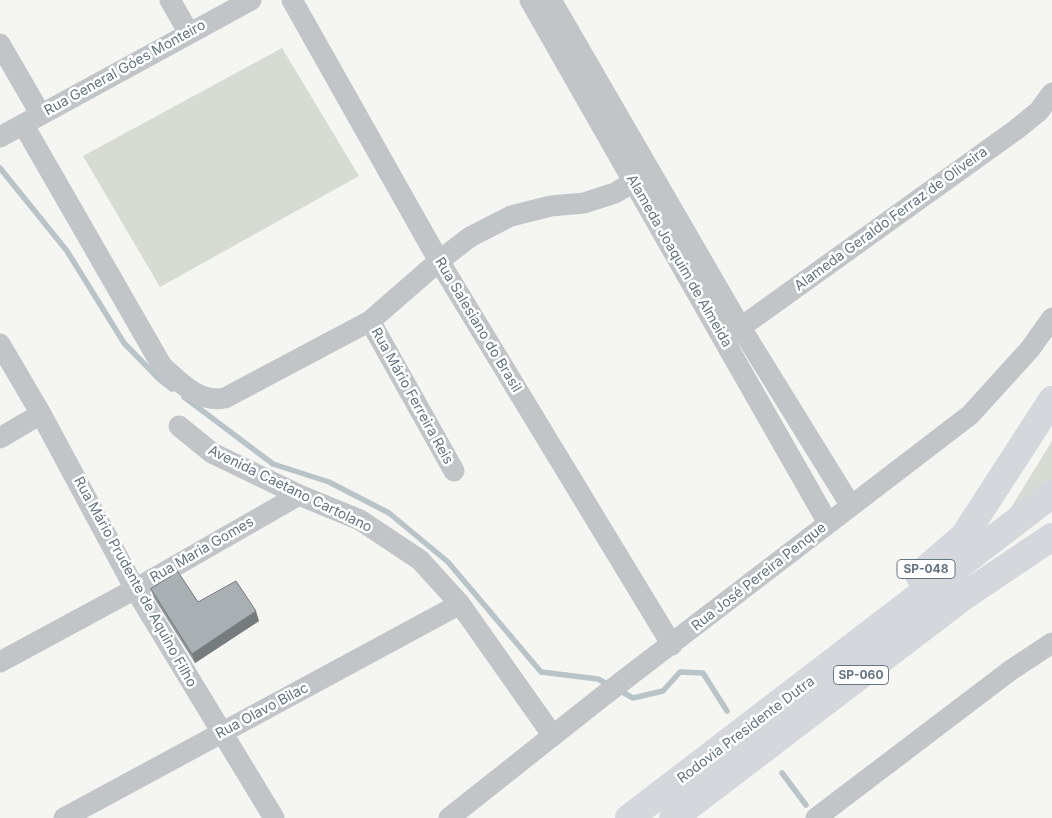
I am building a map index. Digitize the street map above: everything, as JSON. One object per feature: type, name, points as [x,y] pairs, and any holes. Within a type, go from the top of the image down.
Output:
[{"type":"highway","name":"SP-048","points":[[769,712],[863,623],[964,536],[1052,400]]},
{"type":"highway","name":"Rodovia Presidente Dutra","points":[[629,818],[1052,494]]},
{"type":"highway","name":"Rodovia Presidente Dutra","points":[[673,818],[964,596],[1052,537]]},
{"type":"street","points":[[170,0],[189,33]]},
{"type":"street","name":"Rua General Góes Monteiro","points":[[0,137],[251,0]]},
{"type":"street","name":"Rua Salesiano do Brasil","points":[[292,0],[438,261],[665,651]]},
{"type":"street","name":"Alameda Joaquim de Almeida","points":[[530,0],[633,182],[733,334],[851,506]]},
{"type":"street","name":"Alameda Joaquim de Almeida","points":[[551,0],[733,334],[828,523]]},
{"type":"street","points":[[0,44],[32,120],[162,366],[184,386],[202,397],[214,400],[225,398],[370,321],[438,261],[470,237],[512,216],[551,206],[584,203],[614,193],[633,182]]},
{"type":"street","name":"Alameda Geraldo Ferraz de Oliveira","points":[[733,334],[1016,129],[1039,111],[1052,93]]},
{"type":"street","name":"Rua José Pereira Penque","points":[[449,818],[603,696],[665,651],[970,415],[1030,349],[1052,318]]},
{"type":"street","name":"Rua Mário Ferreira Reis","points":[[370,321],[454,471]]},
{"type":"street","name":"Rua Mário Prudente de Aquino Filho","points":[[0,344],[41,414],[135,589],[274,818]]},
{"type":"street","points":[[0,438],[41,414]]},
{"type":"street","name":"Avenida Caetano Cartolano","points":[[179,426],[212,453],[299,495],[360,520],[420,560],[460,604],[553,736]]},
{"type":"street","name":"Rua Maria Gomes","points":[[0,662],[135,589],[299,495]]},
{"type":"street","name":"Rua Olavo Bilac","points":[[64,818],[460,604]]},
{"type":"street","points":[[816,818],[1011,670],[1052,643]]},
{"type":"shaded area","points":[[282,48],[359,176],[160,287],[83,156]]},
{"type":"shaded area","points":[[1052,441],[1052,480],[1007,514]]},
{"type":"building","points":[[178,572],[198,602],[236,581],[256,611],[192,654],[151,589]]},
{"type":"waterway","points":[[0,168],[67,251],[124,343],[159,379],[172,389]]},
{"type":"waterway","points":[[184,397],[273,464],[329,482],[389,513],[448,562],[541,672],[598,679],[609,685]]},
{"type":"waterway","points":[[619,690],[633,698],[663,691],[680,672],[703,673],[727,711]]},
{"type":"waterway","points":[[782,773],[806,805]]}]
